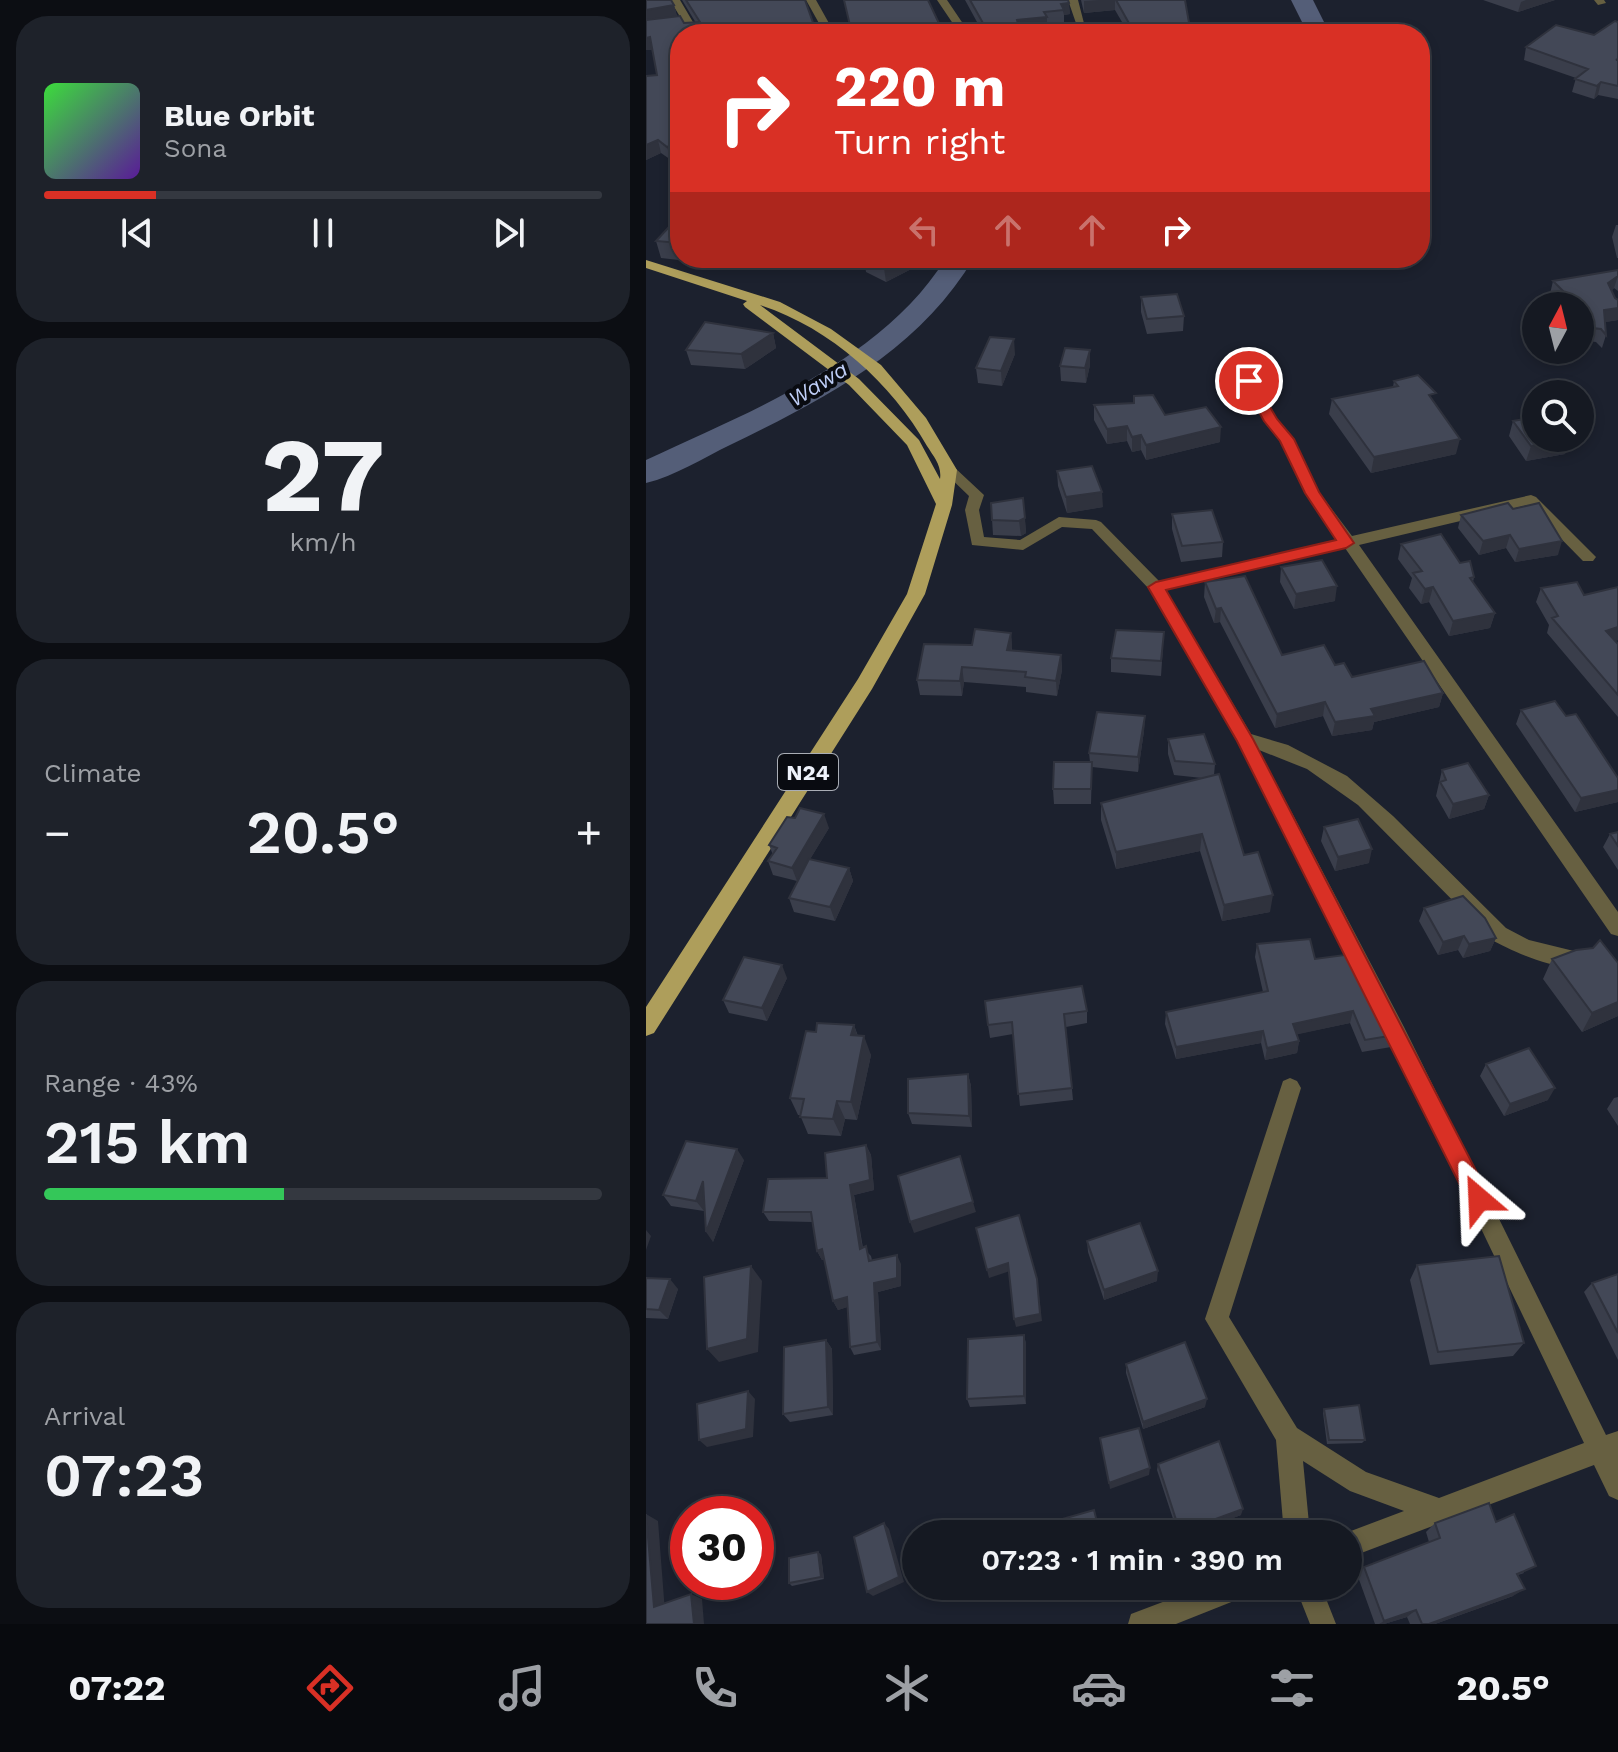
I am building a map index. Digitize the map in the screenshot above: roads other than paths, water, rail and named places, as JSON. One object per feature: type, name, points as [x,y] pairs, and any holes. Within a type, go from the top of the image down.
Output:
[{"type":"main road","points":[[646,264],[727,288],[799,315],[876,368],[921,421],[949,470]]},
{"type":"main road","points":[[727,288],[837,366],[854,382],[914,443],[944,505]]},
{"type":"main road","name":"N24","points":[[646,1026],[872,671],[916,594],[944,505],[949,470]]},
{"type":"street","points":[[646,26],[688,22],[675,0]]},
{"type":"street","points":[[811,0],[824,24]]},
{"type":"street","points":[[942,0],[958,24]]},
{"type":"street","points":[[1073,0],[1081,24]]},
{"type":"street","points":[[1249,381],[1271,421],[1287,439],[1312,493],[1346,543],[1389,596],[1618,928]]},
{"type":"street","points":[[949,470],[977,495],[972,510],[977,542],[1023,545],[1059,522],[1096,525],[1156,587],[1245,739],[1610,1446],[1618,1487]]},
{"type":"street","points":[[1156,587],[1531,500],[1588,557]]},
{"type":"street","points":[[1245,739],[1284,748],[1327,769],[1357,792],[1499,934],[1536,951],[1575,959]]},
{"type":"street","points":[[1290,1088],[1217,1319],[1288,1437],[1296,1520]]},
{"type":"street","points":[[1288,1437],[1359,1482],[1437,1510]]},
{"type":"street","points":[[1362,1539],[1610,1446]]},
{"type":"street","points":[[1141,1624],[1204,1600]]},
{"type":"street","points":[[1314,1600],[1323,1624]]},
{"type":"waterway","name":"Wawa","points":[[1302,0],[1314,24]]},
{"type":"waterway","name":"Wawa","points":[[646,473],[774,410],[867,355],[907,324],[939,292],[954,268]]}]
